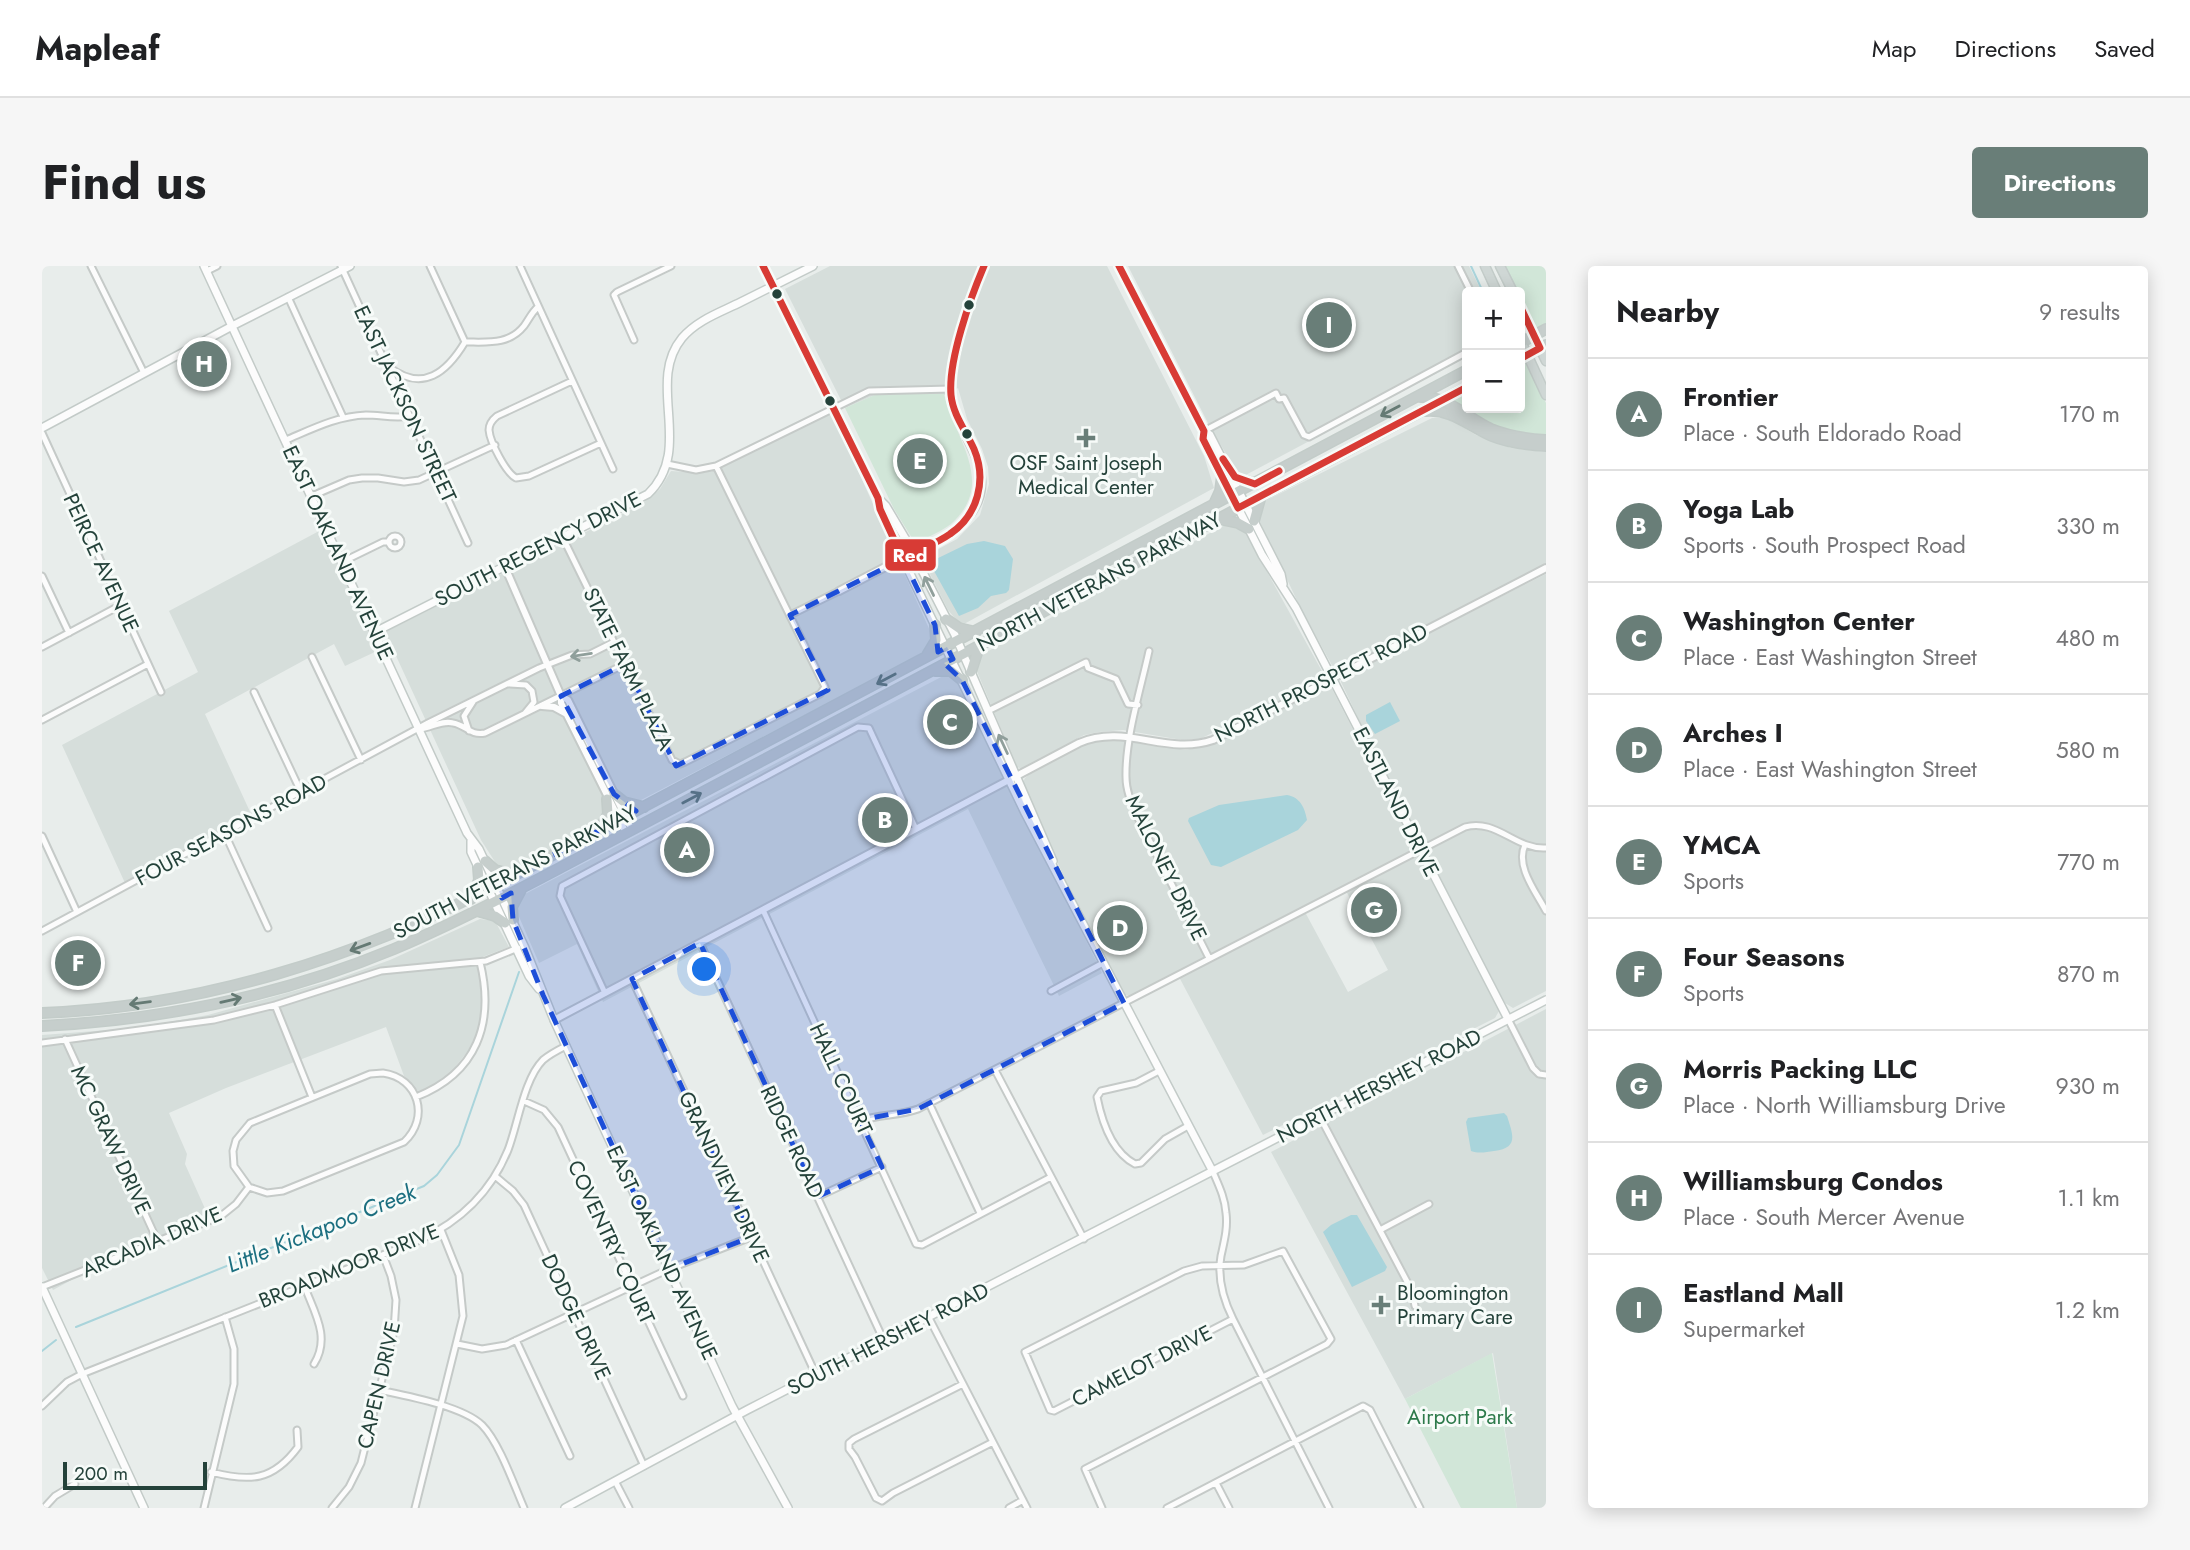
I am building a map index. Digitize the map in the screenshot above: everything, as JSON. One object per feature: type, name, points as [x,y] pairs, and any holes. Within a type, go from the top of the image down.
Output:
[{"type":"highway","points":[[1525,339],[1546,329]]},
{"type":"highway","points":[[1525,356],[1543,346]]},
{"type":"highway","name":"NORTH VETERANS PARKWAY","points":[[958,641],[1462,373]]},
{"type":"highway","name":"NORTH VETERANS PARKWAY","points":[[953,659],[1462,390]]},
{"type":"highway","points":[[1416,397],[1442,400],[1500,432],[1546,440]]},
{"type":"highway","points":[[1421,411],[1448,412],[1479,430],[1506,441],[1546,446]]},
{"type":"highway","points":[[1212,506],[1225,473],[1255,484]]},
{"type":"highway","points":[[1217,519],[1252,525],[1261,496]]},
{"type":"highway","points":[[946,619],[959,628],[976,632]]},
{"type":"highway","points":[[923,659],[936,640],[935,625]]},
{"type":"highway","name":"SOUTH VETERANS PARKWAY","points":[[42,1013],[150,1002],[255,981],[365,946],[471,899],[958,641]]},
{"type":"highway","points":[[971,671],[981,644]]},
{"type":"highway","name":"SOUTH VETERANS PARKWAY","points":[[42,1027],[148,1016],[206,1006],[268,991],[381,954],[522,888],[953,659]]},
{"type":"highway","points":[[930,671],[951,671],[962,680]]},
{"type":"highway","points":[[598,831],[608,814],[610,796],[644,807]]},
{"type":"highway","points":[[471,899],[482,864],[515,875]]},
{"type":"highway","points":[[477,911],[509,922],[512,906],[522,888]]},
{"type":"main road","points":[[763,266],[878,498],[880,509],[903,559],[962,680],[1049,848],[1058,875],[1213,1172]]},
{"type":"main road","name":"SOUTH REGENCY DRIVE","points":[[374,632],[642,498],[659,482],[667,464],[670,448],[669,369],[679,343],[697,324],[813,266]]},
{"type":"main road","name":"EASTLAND DRIVE","points":[[1119,266],[1204,431],[1203,439],[1281,574],[1283,585],[1508,1019]]},
{"type":"main road","points":[[1485,266],[1495,287]]},
{"type":"main road","points":[[1500,266],[1510,287]]},
{"type":"main road","points":[[42,430],[345,267]]},
{"type":"main road","name":"EAST OAKLAND AVENUE","points":[[206,268],[471,841],[471,852],[482,864],[520,947],[536,972],[554,1020],[737,1416],[788,1508]]},
{"type":"main road","points":[[1525,316],[1543,346],[1546,361]]},
{"type":"main road","points":[[1525,359],[1546,395]]},
{"type":"main road","points":[[878,498],[886,506],[913,553],[958,641],[1013,777]]},
{"type":"main road","name":"NORTH HERSHEY ROAD","points":[[1213,1172],[1546,1000]]},
{"type":"main road","name":"SOUTH HERSHEY ROAD","points":[[565,1508],[737,1416],[1213,1172]]},
{"type":"main road","points":[[42,1287],[144,1508]]},
{"type":"street","points":[[91,266],[144,373]]},
{"type":"street","points":[[206,268],[216,266]]},
{"type":"street","points":[[430,266],[466,342]]},
{"type":"street","points":[[520,266],[614,469]]},
{"type":"street","points":[[634,340],[614,295],[671,266]]},
{"type":"street","points":[[790,615],[949,534],[962,525],[973,509],[980,491],[981,474],[977,456],[955,411],[951,389],[952,371],[984,266]]},
{"type":"street","points":[[1458,266],[1468,287]]},
{"type":"street","name":"EAST JACKSON STREET","points":[[345,267],[468,543]]},
{"type":"street","points":[[288,297],[343,417]]},
{"type":"street","points":[[466,342],[508,339],[522,329],[538,307]]},
{"type":"street","points":[[387,365],[407,377],[431,377],[448,368],[466,342]]},
{"type":"street","points":[[1204,431],[1276,393],[1279,399],[1284,398],[1304,435],[1308,437],[1462,355]]},
{"type":"street","points":[[572,381],[495,417],[489,431],[506,469],[516,478],[529,476],[601,443]]},
{"type":"street","points":[[667,464],[696,470],[716,466],[858,395],[880,389],[951,389]]},
{"type":"street","points":[[286,440],[343,417],[410,416]]},
{"type":"street","name":"PEIRCE AVENUE","points":[[42,430],[161,692]]},
{"type":"street","points":[[312,496],[349,480],[373,477],[411,482],[495,445]]},
{"type":"street","name":"STATE FARM PLAZA","points":[[563,538],[673,760],[680,764],[825,690],[824,683],[716,466]]},
{"type":"street","points":[[342,562],[388,542]]},
{"type":"street","points":[[505,567],[561,696],[561,704],[629,831]]},
{"type":"street","name":"NORTH PROSPECT ROAD","points":[[554,1020],[1013,777],[1092,738],[1109,735],[1131,736],[1175,745],[1207,742],[1546,568]]},
{"type":"street","points":[[42,576],[69,633]]},
{"type":"street","points":[[42,647],[121,605]]},
{"type":"street","name":"FOUR SEASONS ROAD","points":[[42,931],[453,710],[572,655],[590,654],[614,642]]},
{"type":"street","name":"MALONEY DRIVE","points":[[1149,651],[1131,736],[1126,777],[1128,794],[1209,958]]},
{"type":"street","points":[[312,657],[361,760]]},
{"type":"street","points":[[988,711],[1086,662],[1088,668],[1116,679],[1128,704],[1138,705]]},
{"type":"street","points":[[42,720],[148,664]]},
{"type":"street","points":[[453,710],[453,723],[470,732],[485,733],[625,664]]},
{"type":"street","points":[[508,684],[526,685],[533,691],[534,702],[523,715]]},
{"type":"street","points":[[254,692],[301,792]]},
{"type":"street","points":[[561,696],[568,700],[610,796]]},
{"type":"street","points":[[470,732],[464,716],[475,700]]},
{"type":"street","points":[[542,706],[555,707],[567,714]]},
{"type":"street","points":[[578,721],[579,739]]},
{"type":"street","name":"FOUR SEASONS ROAD","points":[[419,729],[453,723]]},
{"type":"street","points":[[605,993],[561,896],[562,886],[858,727],[867,726],[873,734],[916,829]]},
{"type":"street","points":[[860,1121],[881,1114],[910,1112],[929,1103],[1465,827],[1478,824],[1492,828],[1531,848],[1546,848]]},
{"type":"street","points":[[225,834],[268,928]]},
{"type":"street","points":[[42,836],[77,912]]},
{"type":"street","points":[[1525,845],[1521,855],[1523,866],[1546,911]]},
{"type":"street","name":"HALL COURT","points":[[763,910],[911,1230],[913,1241],[919,1246],[980,1213]]},
{"type":"street","name":"RIDGE ROAD","points":[[700,943],[884,1341]]},
{"type":"street","points":[[42,1043],[206,1022],[382,971],[481,962],[520,947]]},
{"type":"street","points":[[416,1097],[452,1076],[476,1045],[486,1004],[481,962]]},
{"type":"street","points":[[1051,991],[1103,963]]},
{"type":"street","name":"GRANDVIEW DRIVE","points":[[632,979],[816,1376]]},
{"type":"street","points":[[275,1004],[312,1097]]},
{"type":"street","points":[[1508,1019],[1533,1068],[1539,1074],[1546,1075]]},
{"type":"street","name":"MC GRAW DRIVE","points":[[65,1039],[158,1240]]},
{"type":"street","name":"BROADMOOR DRIVE","points":[[42,1406],[67,1382],[82,1374],[441,1230],[472,1205],[495,1176],[508,1149],[539,1065],[566,1046]]},
{"type":"street","points":[[995,1070],[1084,1239]]},
{"type":"street","points":[[1159,1071],[1136,1083],[1101,1091],[1097,1097],[1101,1119],[1117,1148],[1135,1164],[1141,1163],[1165,1139],[1188,1126]]},
{"type":"street","points":[[383,1073],[403,1080],[416,1097],[419,1112],[417,1124],[410,1136],[400,1144],[282,1191],[267,1193],[249,1187],[234,1166],[233,1151],[237,1136],[253,1121],[370,1074],[383,1073]]},
{"type":"street","name":"COVENTRY COURT","points":[[524,1101],[544,1110],[558,1127],[683,1396]]},
{"type":"street","points":[[929,1103],[980,1213],[1051,1177]]},
{"type":"street","points":[[1320,1117],[1412,1291],[1415,1306]]},
{"type":"street","points":[[817,1197],[882,1167]]},
{"type":"street","points":[[1213,1172],[1223,1195],[1226,1214],[1220,1266],[1222,1291],[1233,1320],[1327,1507]]},
{"type":"street","name":"DODGE DRIVE","points":[[495,1176],[513,1191],[524,1205],[644,1466]]},
{"type":"street","name":"ARCADIA DRIVE","points":[[42,1287],[221,1216],[236,1204],[249,1187]]},
{"type":"street","points":[[1380,1230],[1429,1204]]},
{"type":"street","points":[[415,1508],[463,1316],[462,1289],[457,1269],[441,1230]]},
{"type":"street","points":[[457,1344],[488,1349],[516,1340],[669,1269],[751,1237]]},
{"type":"street","points":[[1102,1508],[1084,1471],[1331,1340],[1284,1251],[1244,1265],[1220,1266]]},
{"type":"street","name":"CAPEN DRIVE","points":[[332,1508],[349,1487],[358,1469],[394,1331],[397,1311],[394,1286],[383,1255]]},
{"type":"street","name":"CAMELOT DRIVE","points":[[1220,1266],[1202,1266],[1178,1273],[1025,1353],[1052,1411],[1233,1320]]},
{"type":"street","points":[[304,1285],[321,1334],[322,1352],[314,1364]]},
{"type":"street","points":[[204,1508],[235,1374],[234,1349],[225,1317]]},
{"type":"street","points":[[929,1318],[1027,1508]]},
{"type":"street","points":[[516,1340],[570,1456]]},
{"type":"street","points":[[963,1384],[854,1439],[849,1443],[849,1450],[876,1498],[882,1501],[993,1442]]},
{"type":"street","points":[[379,1390],[463,1412],[486,1430],[524,1508]]},
{"type":"street","points":[[1167,1508],[1359,1407],[1367,1407],[1420,1508]]},
{"type":"street","points":[[211,1472],[241,1479],[270,1473],[287,1461],[298,1447],[297,1430]]},
{"type":"street","points":[[615,1482],[629,1508]]},
{"type":"street","points":[[1216,1483],[1229,1508]]},
{"type":"street","points":[[44,1508],[55,1496],[75,1484]]},
{"type":"street","points":[[1009,1508],[1023,1500]]},
{"type":"highlighted area","points":[[903,559],[935,625],[938,652],[947,647],[953,659],[944,663],[962,680],[1124,1003],[918,1109],[860,1120],[882,1167],[817,1197],[700,943],[632,979],[751,1237],[669,1269],[543,995],[513,920],[511,893],[502,898],[496,885],[636,811],[614,794],[561,696],[625,664],[676,766],[828,690],[790,615]]},
{"type":"shaded area","name":"OSF Saint Joseph Medical Center","points":[[830,266],[1107,266],[1204,456],[1214,488],[964,624],[958,622],[948,610],[922,558],[957,539],[980,515],[989,484],[988,467],[982,449],[967,419],[958,388],[947,395],[877,394],[845,408],[785,289]]},
{"type":"shaded area","points":[[1128,266],[1469,266],[1480,287],[1462,287],[1462,360],[1240,478],[1208,423]]},
{"type":"shaded area","points":[[830,414],[833,415],[931,633],[928,648],[909,661],[641,800],[581,835],[513,868],[505,869],[497,865],[481,840],[385,632],[642,504],[660,489],[671,471],[714,471]]},
{"type":"shaded area","points":[[1446,417],[1476,435],[1511,448],[1546,452],[1546,564],[1340,670],[1334,669],[1301,609],[1260,522],[1258,514],[1261,503],[1432,418]]},
{"type":"shaded area","points":[[1225,525],[1238,526],[1245,532],[1323,673],[1322,679],[1200,739],[1182,740],[1123,730],[1099,732],[1084,735],[1022,769],[1017,767],[976,669],[979,656]]},
{"type":"shaded area","points":[[321,530],[377,651],[345,666],[334,644],[205,714],[252,816],[125,883],[62,745],[198,672],[169,611]]},
{"type":"shaded area","points":[[1546,574],[1546,991],[1513,1008],[1505,1003],[1341,682],[1342,678],[1371,662]]},
{"type":"shaded area","points":[[945,675],[959,682],[1102,973],[1059,996],[968,809],[603,1002],[577,944],[539,963],[517,912],[517,905],[525,894]]},
{"type":"shaded area","points":[[1326,687],[1332,689],[1499,1011],[1495,1018],[1263,1135],[1179,977],[1248,942],[1246,936],[1130,996],[1125,995],[1066,882],[1023,782],[1031,773],[1099,740],[1124,739],[1185,750],[1211,745]],"holes":[[[1346,891],[1388,970],[1348,992],[1305,912]]]},
{"type":"shaded area","points":[[480,919],[495,921],[509,947],[477,959],[482,984],[483,1008],[480,1027],[471,1047],[450,1074],[432,1087],[418,1091],[404,1076],[386,1027],[226,1088],[169,1113],[187,1154],[185,1164],[211,1222],[77,1277],[53,1290],[42,1268],[42,1035],[135,1028],[208,1015],[337,979],[390,960]]},
{"type":"shaded area","points":[[1546,1009],[1546,1508],[1517,1508],[1493,1353],[1405,1399],[1271,1152]]},
{"type":"green space","points":[[1504,266],[1546,266],[1546,324],[1536,328],[1525,307],[1525,287],[1514,287]]},
{"type":"green space","points":[[1525,363],[1546,403],[1546,437],[1496,426],[1471,413],[1525,413]]},
{"type":"green space","points":[[877,394],[944,394],[969,460],[971,493],[964,508],[947,527],[915,543],[894,509],[845,408]]},
{"type":"green space","points":[[1462,395],[1462,408],[1451,402]]},
{"type":"green space","name":"Airport Park","points":[[1492,1353],[1517,1508],[1461,1508],[1405,1399]]},
{"type":"water","points":[[984,541],[1005,546],[1013,559],[1009,590],[991,596],[978,608],[959,616],[934,571],[932,561],[967,544]]},
{"type":"water","points":[[1390,702],[1400,721],[1375,734],[1366,721],[1366,715]]},
{"type":"water","points":[[1287,795],[1299,801],[1305,811],[1307,820],[1298,830],[1221,867],[1211,865],[1188,821],[1189,818],[1219,805]]},
{"type":"water","points":[[1504,1113],[1511,1129],[1511,1144],[1494,1151],[1471,1151],[1466,1122],[1468,1118]]},
{"type":"water","points":[[1351,1215],[1357,1215],[1387,1267],[1385,1271],[1352,1287],[1323,1232]]},
{"type":"waterway","points":[[1471,266],[1481,287]]},
{"type":"waterway","name":"Little Kickapoo Creek","points":[[76,1327],[424,1186],[437,1175],[459,1145],[519,972]]},
{"type":"waterway","name":"Little Kickapoo Creek","points":[[42,1351],[56,1340]]},
{"type":"transit line","name":"Red","points":[[763,266],[878,498],[880,509],[903,559],[945,538],[960,526],[977,496],[980,485],[978,461],[954,409],[951,381],[961,330],[984,266]]},
{"type":"transit line","name":"Red","points":[[1119,266],[1204,431],[1203,439],[1238,508],[1462,390]]},
{"type":"transit line","name":"Red","points":[[1525,316],[1540,348],[1525,356]]},
{"type":"transit line","name":"Red","points":[[1223,459],[1235,477],[1255,484],[1279,471]]},
{"type":"place","name":"Eastland Mall","points":[[1329,325]]},
{"type":"place","name":"Williamsburg Condos","points":[[204,364]]},
{"type":"place","name":"OSF Saint Joseph Medical Center","points":[[1086,438]]},
{"type":"place","name":"YMCA","points":[[920,461]]},
{"type":"place","name":"Washington Center","points":[[950,722]]},
{"type":"place","name":"Yoga Lab","points":[[885,820]]},
{"type":"place","name":"Frontier","points":[[687,850]]},
{"type":"place","name":"Morris Packing LLC","points":[[1374,910]]},
{"type":"place","name":"Arches I","points":[[1120,928]]},
{"type":"place","name":"Four Seasons","points":[[78,963]]},
{"type":"place","name":"Bloomington Primary Care","points":[[1381,1305]]}]
